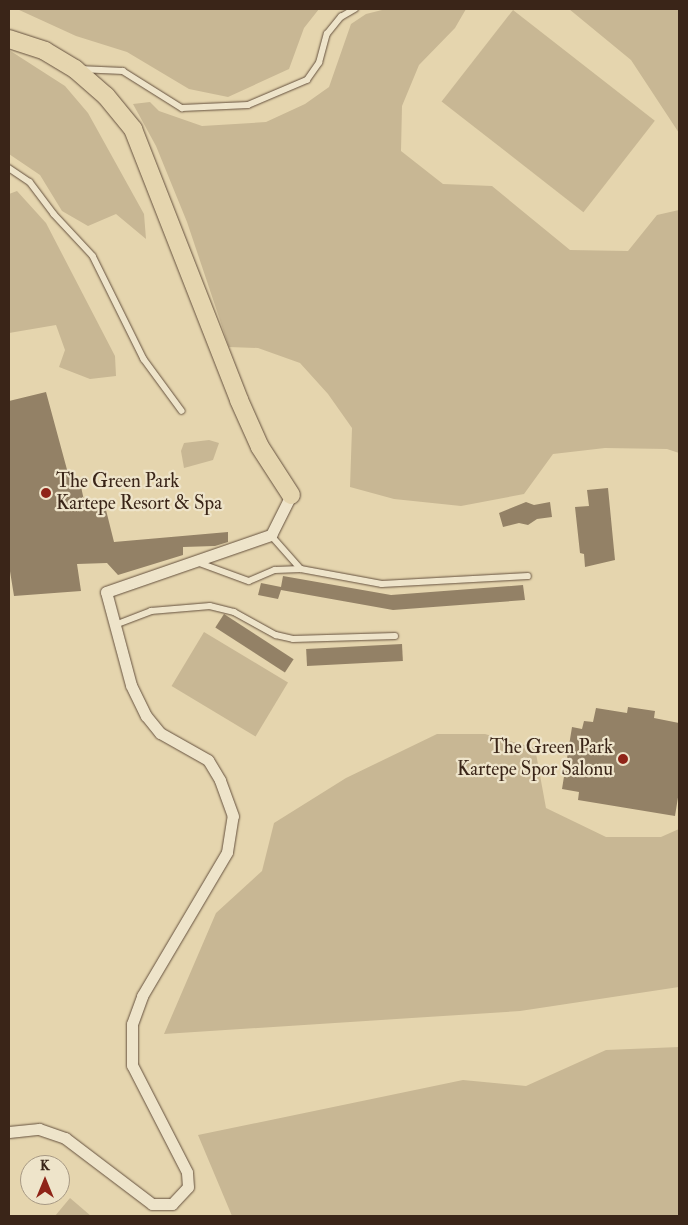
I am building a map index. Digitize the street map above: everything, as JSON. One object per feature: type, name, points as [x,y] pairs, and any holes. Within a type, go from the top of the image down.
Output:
[{"type":"main road","points":[[9,39],[45,51],[75,69],[106,96],[133,130],[239,400],[260,448],[290,495]]},
{"type":"street","points":[[9,1132],[40,1129],[65,1138],[152,1204],[172,1204],[188,1187],[187,1172],[136,1079],[131,1058],[132,1024],[142,996],[227,852],[234,816],[220,780],[208,760],[160,733],[146,716],[131,685],[106,592],[271,535],[290,495]]},
{"type":"lane","points":[[75,69],[97,68],[123,71],[182,108],[248,105],[307,80],[319,63],[327,34],[341,17],[355,9]]},
{"type":"lane","points":[[9,168],[30,182],[54,214],[93,256],[144,359],[182,412]]},
{"type":"lane","points":[[271,535],[301,569]]},
{"type":"lane","points":[[195,561],[249,581],[275,570],[301,569],[402,585],[528,576]]},
{"type":"lane","points":[[115,625],[159,610],[210,606],[234,612],[276,635],[293,639],[395,636]]},
{"type":"shaded area","points":[[17,9],[319,9],[304,28],[289,69],[228,97],[189,89],[127,52],[76,36]]},
{"type":"shaded area","points":[[386,9],[466,9],[455,28],[419,65],[402,106],[401,151],[443,184],[492,186],[570,250],[628,251],[657,215],[679,210],[679,453],[667,449],[605,448],[553,454],[524,494],[461,506],[394,499],[350,487],[352,428],[328,394],[300,363],[258,348],[229,347],[187,222],[156,146],[133,104],[150,102],[159,111],[202,126],[266,122],[305,104],[329,87],[351,24],[366,14]]},
{"type":"shaded area","points":[[569,9],[679,9],[679,133],[631,60]]},
{"type":"shaded area","points":[[513,10],[655,121],[583,212],[442,101]]},
{"type":"shaded area","points":[[9,50],[65,86],[88,113],[144,214],[146,239],[116,214],[88,226],[62,211],[40,175],[9,154]]},
{"type":"shaded area","points":[[17,191],[46,223],[115,356],[116,376],[90,379],[59,367],[65,350],[56,325],[9,333],[9,194]]},
{"type":"shaded area","points":[[209,440],[219,443],[213,460],[184,468],[181,451],[184,443]]},
{"type":"shaded area","points":[[204,632],[288,682],[256,736],[172,686]]},
{"type":"shaded area","points":[[437,734],[485,734],[535,748],[546,808],[606,837],[661,837],[679,829],[679,987],[520,1011],[164,1034],[216,913],[262,871],[274,823],[346,778]]},
{"type":"shaded area","points":[[679,1047],[679,1216],[232,1216],[198,1135],[463,1080],[526,1086],[606,1050]]},
{"type":"shaded area","points":[[70,1198],[91,1216],[55,1216],[64,1205],[70,1205]]},
{"type":"building","name":"The Green Park Kartepe Resort & Spa","points":[[46,392],[69,477],[79,477],[86,510],[106,510],[114,542],[228,532],[228,542],[215,546],[183,547],[183,555],[118,575],[107,563],[77,564],[81,591],[14,596],[9,565],[9,401]]},
{"type":"building","points":[[608,488],[615,560],[585,567],[584,554],[580,553],[575,507],[589,506],[587,490]]},
{"type":"building","points":[[526,502],[534,505],[550,502],[552,517],[537,519],[528,525],[519,523],[503,527],[499,513]]},
{"type":"building","points":[[283,576],[391,595],[523,585],[525,600],[393,610],[281,590],[278,599],[258,595],[261,583],[281,587]]},
{"type":"building","points":[[224,614],[294,659],[285,673],[215,627]]},
{"type":"building","points":[[402,644],[403,661],[307,666],[306,649]]},
{"type":"building","name":"The Green Park Kartepe Spor Salonu","points":[[628,707],[655,711],[654,718],[679,723],[679,791],[675,816],[578,800],[579,792],[562,789],[572,727],[582,729],[584,721],[593,722],[596,708],[627,713]]},
{"type":"place","name":"The Green Park Kartepe Resort & Spa","points":[[46,493]]},
{"type":"place","name":"The Green Park Kartepe Spor Salonu","points":[[623,759]]}]
